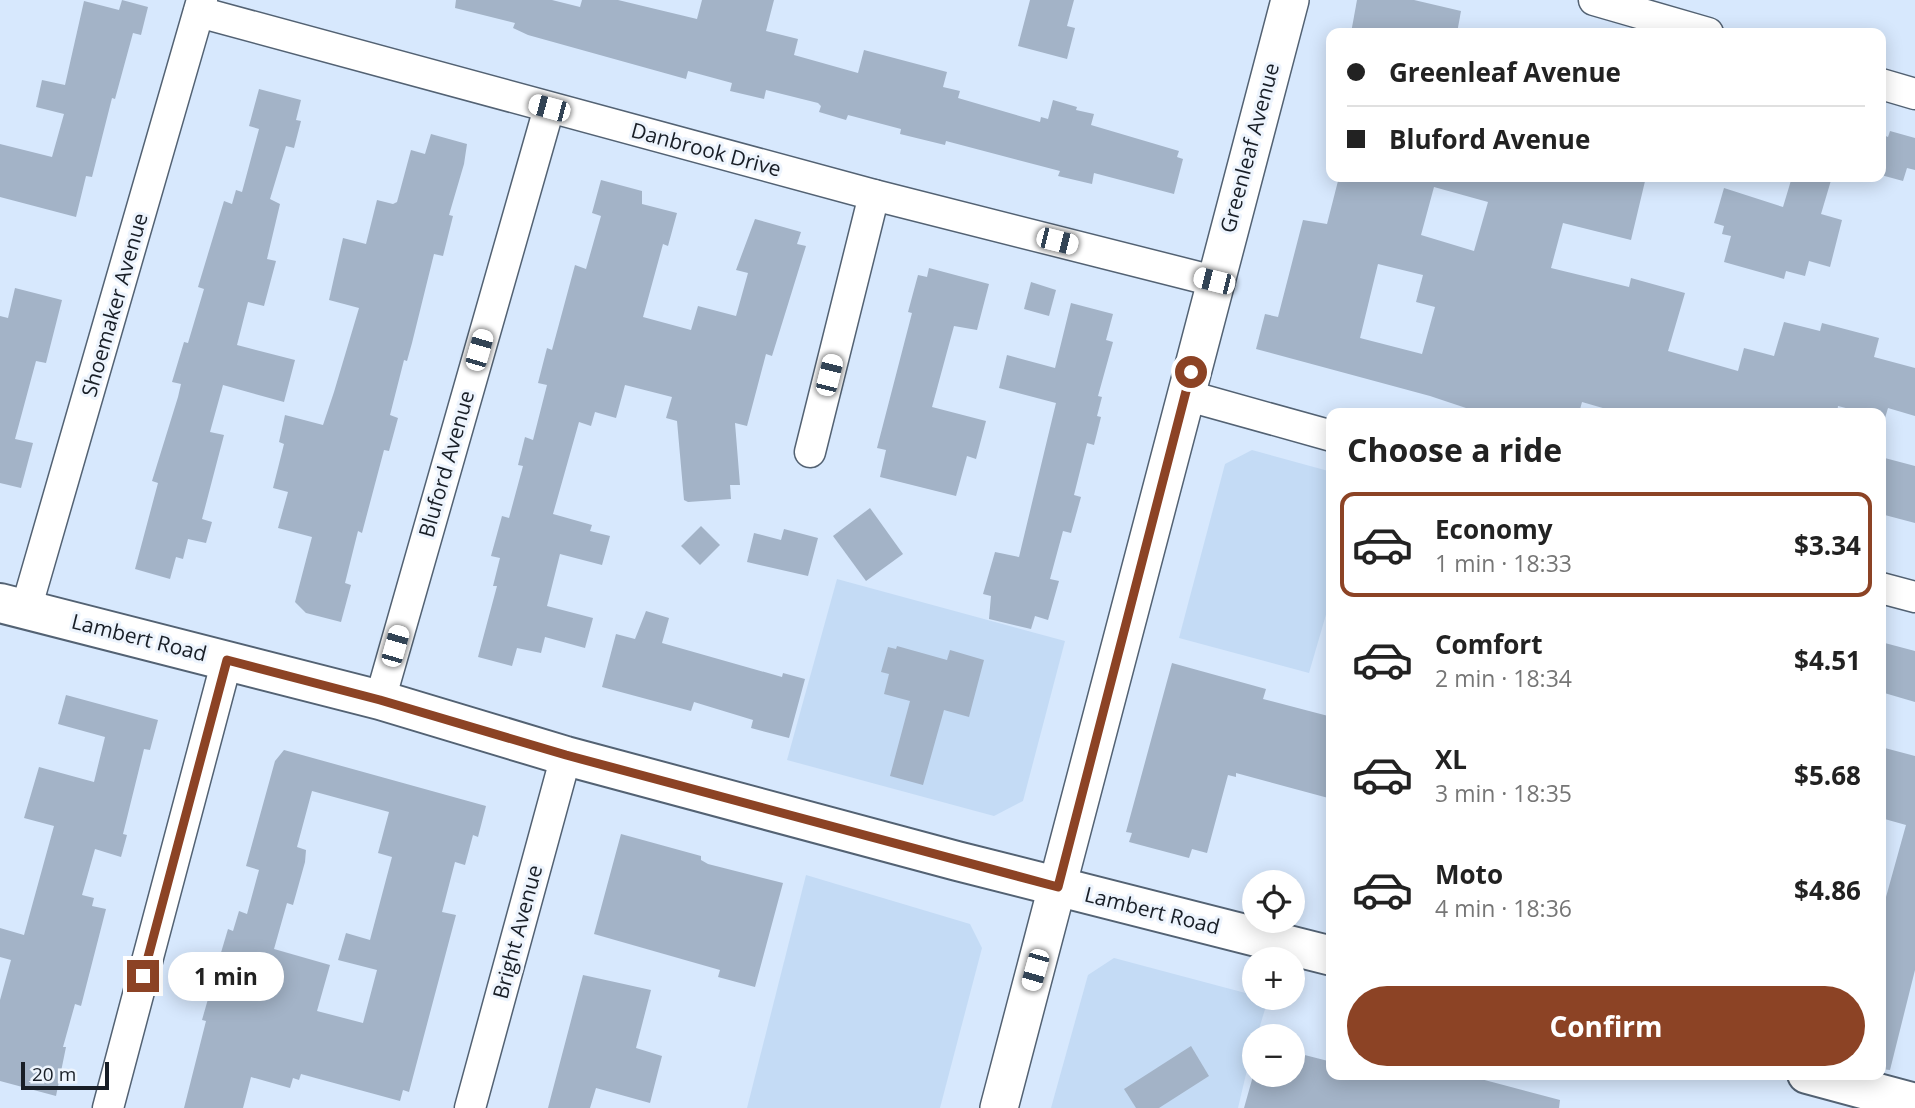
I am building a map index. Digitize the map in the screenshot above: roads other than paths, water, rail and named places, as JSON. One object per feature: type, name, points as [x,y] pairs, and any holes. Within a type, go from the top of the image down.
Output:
[{"type":"main road","name":"Lambert Road","points":[[13,606],[380,700],[566,755],[1058,887],[1326,954]]},
{"type":"main road","points":[[1820,1080],[1857,1098],[1915,1103]]},
{"type":"street","name":"Greenleaf Avenue","points":[[999,1108],[1214,281],[1290,0]]},
{"type":"street","points":[[1594,0],[1691,28]]},
{"type":"street","name":"Danbrook Drive","points":[[201,6],[549,108],[874,195],[1214,281]]},
{"type":"street","name":"Shoemaker Avenue","points":[[13,606],[201,6]]},
{"type":"street","points":[[1886,85],[1915,94]]},
{"type":"street","name":"Bluford Avenue","points":[[380,700],[549,108]]},
{"type":"street","points":[[810,452],[874,195]]},
{"type":"street","points":[[1185,395],[1326,434]]},
{"type":"street","points":[[1886,589],[1915,597]]},
{"type":"street","points":[[107,1108],[227,660]]},
{"type":"street","name":"Bright Avenue","points":[[470,1108],[566,755]]}]
